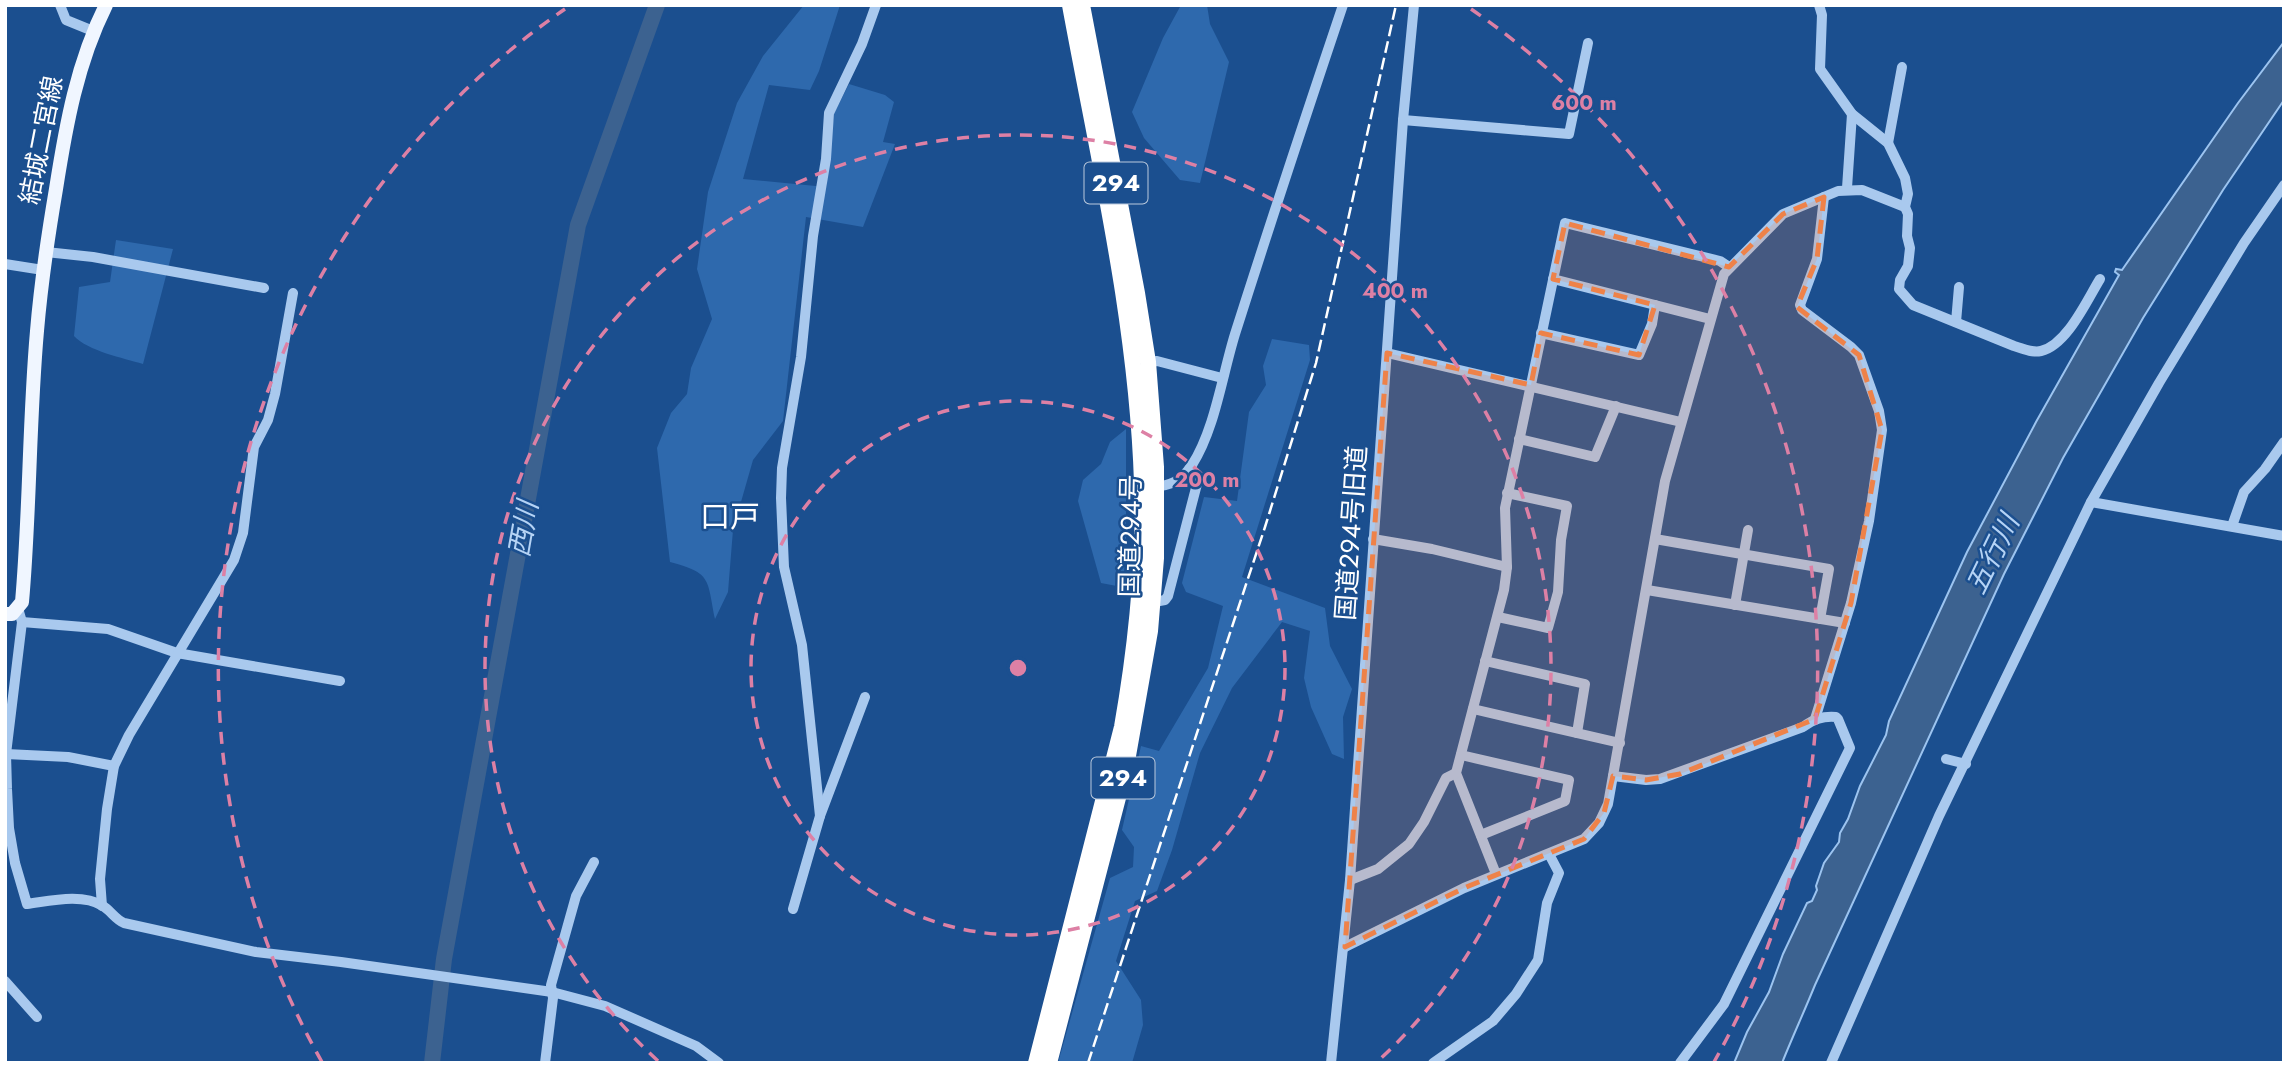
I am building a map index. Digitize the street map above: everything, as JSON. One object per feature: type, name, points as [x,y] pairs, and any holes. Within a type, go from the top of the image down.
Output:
[{"type":"highway","name":"国道294号","points":[[1049,1063],[1126,767],[1154,602],[1149,487],[1135,383],[1124,305],[1070,5]]},
{"type":"highway","name":"国道294号","points":[[1036,1063],[1122,727],[1132,672],[1149,487],[1153,398],[1138,293],[1083,5]]},
{"type":"main road","name":"結城二宮線","points":[[15,615],[22,602],[43,270],[75,87],[93,32],[106,5]]},
{"type":"street","points":[[61,5],[66,20],[93,32]]},
{"type":"street","points":[[820,816],[802,646],[784,567],[782,468],[801,357],[813,236],[826,159],[829,113],[862,44],[876,5]]},
{"type":"street","points":[[1149,487],[1177,482],[1189,469],[1207,434],[1222,378],[1343,5]]},
{"type":"street","name":"国道294号旧道","points":[[1331,1063],[1345,947],[1413,5]]},
{"type":"street","points":[[1819,5],[1822,15],[1820,69],[1852,114],[1888,143],[1905,178],[1908,194],[1905,207],[1908,214],[1907,236],[1910,248],[1908,266],[1900,280],[1899,289],[1913,304],[2030,351],[2040,352],[2059,341],[2069,330],[2100,279]]},
{"type":"street","points":[[1403,120],[1569,134],[1588,43]]},
{"type":"street","points":[[1888,143],[1902,67]]},
{"type":"street","points":[[1847,188],[1852,114]]},
{"type":"street","points":[[1831,1063],[1902,898],[2091,502],[2165,372],[2244,243],[2284,185]]},
{"type":"street","points":[[1345,947],[1496,874],[1571,845],[1592,832],[1608,804],[1665,481],[1710,319],[1720,286],[1729,268],[1783,214],[1847,188],[1862,190],[1905,207]]},
{"type":"street","points":[[1815,719],[1845,623],[1869,521],[1882,430],[1879,411],[1859,355],[1851,346],[1802,310],[1800,305],[1817,258],[1825,197]]},
{"type":"street","points":[[1496,874],[1457,773],[1507,568],[1507,494],[1565,222],[1720,261],[1729,268]]},
{"type":"street","points":[[46,253],[93,257],[264,288]]},
{"type":"street","points":[[5,264],[43,270]]},
{"type":"street","points":[[1553,279],[1710,319]]},
{"type":"street","points":[[1956,322],[1959,287]]},
{"type":"street","points":[[102,905],[100,879],[114,765],[177,653],[234,560],[243,533],[254,447],[268,420],[275,394],[293,293]]},
{"type":"street","points":[[1541,333],[1639,355],[1652,324],[1655,305]]},
{"type":"street","points":[[1387,353],[1681,422]]},
{"type":"street","points":[[1148,362],[1157,361],[1222,378]]},
{"type":"street","points":[[1519,439],[1595,457],[1616,406]]},
{"type":"street","points":[[2232,526],[2245,492],[2284,442]]},
{"type":"street","points":[[1154,602],[1165,600],[1168,596],[1196,484],[1196,476],[1189,469]]},
{"type":"street","points":[[1497,617],[1548,628],[1558,592],[1561,540],[1567,506],[1507,494]]},
{"type":"street","points":[[2091,502],[2284,536]]},
{"type":"street","points":[[1735,605],[1748,530]]},
{"type":"street","points":[[1373,539],[1432,549],[1507,568]]},
{"type":"street","points":[[1655,539],[1829,569],[1821,619]]},
{"type":"street","points":[[1647,590],[1845,623]]},
{"type":"street","points":[[340,681],[177,653],[108,629],[15,615],[6,754],[9,828],[15,863],[27,904],[91,901],[102,905],[124,923],[256,952],[341,961],[552,992],[605,1006],[696,1046],[719,1063]]},
{"type":"street","points":[[1485,662],[1585,684],[1577,733]]},
{"type":"street","points":[[793,909],[820,816],[865,697]]},
{"type":"street","points":[[1473,709],[1620,743]]},
{"type":"street","points":[[1613,776],[1646,780],[1680,774],[1803,727],[1815,719],[1836,717],[1850,748],[1724,1004],[1680,1063]]},
{"type":"street","points":[[6,754],[68,757],[114,765]]},
{"type":"street","points":[[1461,755],[1569,780],[1565,802],[1481,835]]},
{"type":"street","points":[[1946,759],[1966,764]]},
{"type":"street","points":[[1350,880],[1378,869],[1409,844],[1424,822],[1446,778],[1457,773]]},
{"type":"street","points":[[1433,1063],[1493,1021],[1504,1010],[1538,960],[1547,903],[1559,873],[1549,854]]},
{"type":"street","points":[[545,1063],[551,985],[572,907],[594,862]]},
{"type":"street","points":[[5,981],[37,1017]]},
{"type":"highlighted area","points":[[1824,197],[1817,259],[1797,307],[1859,355],[1882,430],[1851,603],[1815,719],[1680,774],[1646,780],[1613,776],[1604,813],[1584,839],[1464,888],[1345,947],[1387,353],[1531,385],[1541,333],[1639,355],[1655,305],[1553,279],[1565,223],[1729,267],[1783,214]]},
{"type":"shaded area","points":[[804,5],[840,5],[819,71],[810,90],[769,85],[743,179],[826,187],[834,113],[849,84],[885,95],[894,102],[883,142],[895,144],[863,227],[806,217],[783,421],[753,460],[733,530],[728,592],[715,619],[708,586],[701,574],[670,562],[657,448],[671,413],[687,394],[691,368],[712,319],[697,269],[708,192],[737,103],[763,56]]},
{"type":"shaded area","points":[[1181,5],[1207,5],[1210,24],[1229,62],[1200,183],[1180,180],[1144,138],[1132,112],[1163,38]]},
{"type":"shaded area","points":[[116,240],[173,249],[143,364],[97,350],[74,336],[79,287],[110,282]]},
{"type":"shaded area","points":[[1272,339],[1309,345],[1310,360],[1242,577],[1325,608],[1330,646],[1352,689],[1343,717],[1344,759],[1332,754],[1311,707],[1304,678],[1310,631],[1282,622],[1232,688],[1200,753],[1172,850],[1157,891],[1135,901],[1116,961],[1141,1000],[1143,1025],[1132,1063],[1058,1063],[1110,878],[1133,867],[1134,847],[1122,830],[1141,746],[1159,751],[1208,668],[1223,606],[1186,592],[1182,583],[1204,497],[1237,501],[1249,412],[1266,385],[1263,366]]},
{"type":"shaded area","points":[[1126,429],[1126,559],[1122,587],[1101,583],[1078,501],[1083,480],[1101,464],[1110,442]]},
{"type":"water","name":"五行川","points":[[2284,42],[2284,100],[2223,190],[2143,318],[2063,458],[2004,574],[1815,985],[1782,1063],[1734,1063],[1769,992],[1807,903],[1812,901],[1817,890],[1824,863],[1839,842],[1840,833],[1860,786],[1886,735],[1889,721],[1967,552],[2119,275],[2115,272],[2116,269],[2122,270],[2238,103]]},
{"type":"waterway","name":"西川","points":[[432,1063],[444,959],[578,225],[657,5]]},
{"type":"railway","points":[[1088,1063],[1265,527],[1316,363],[1396,5]]},
{"type":"district","name":"口戸","points":[[730,517]]}]
